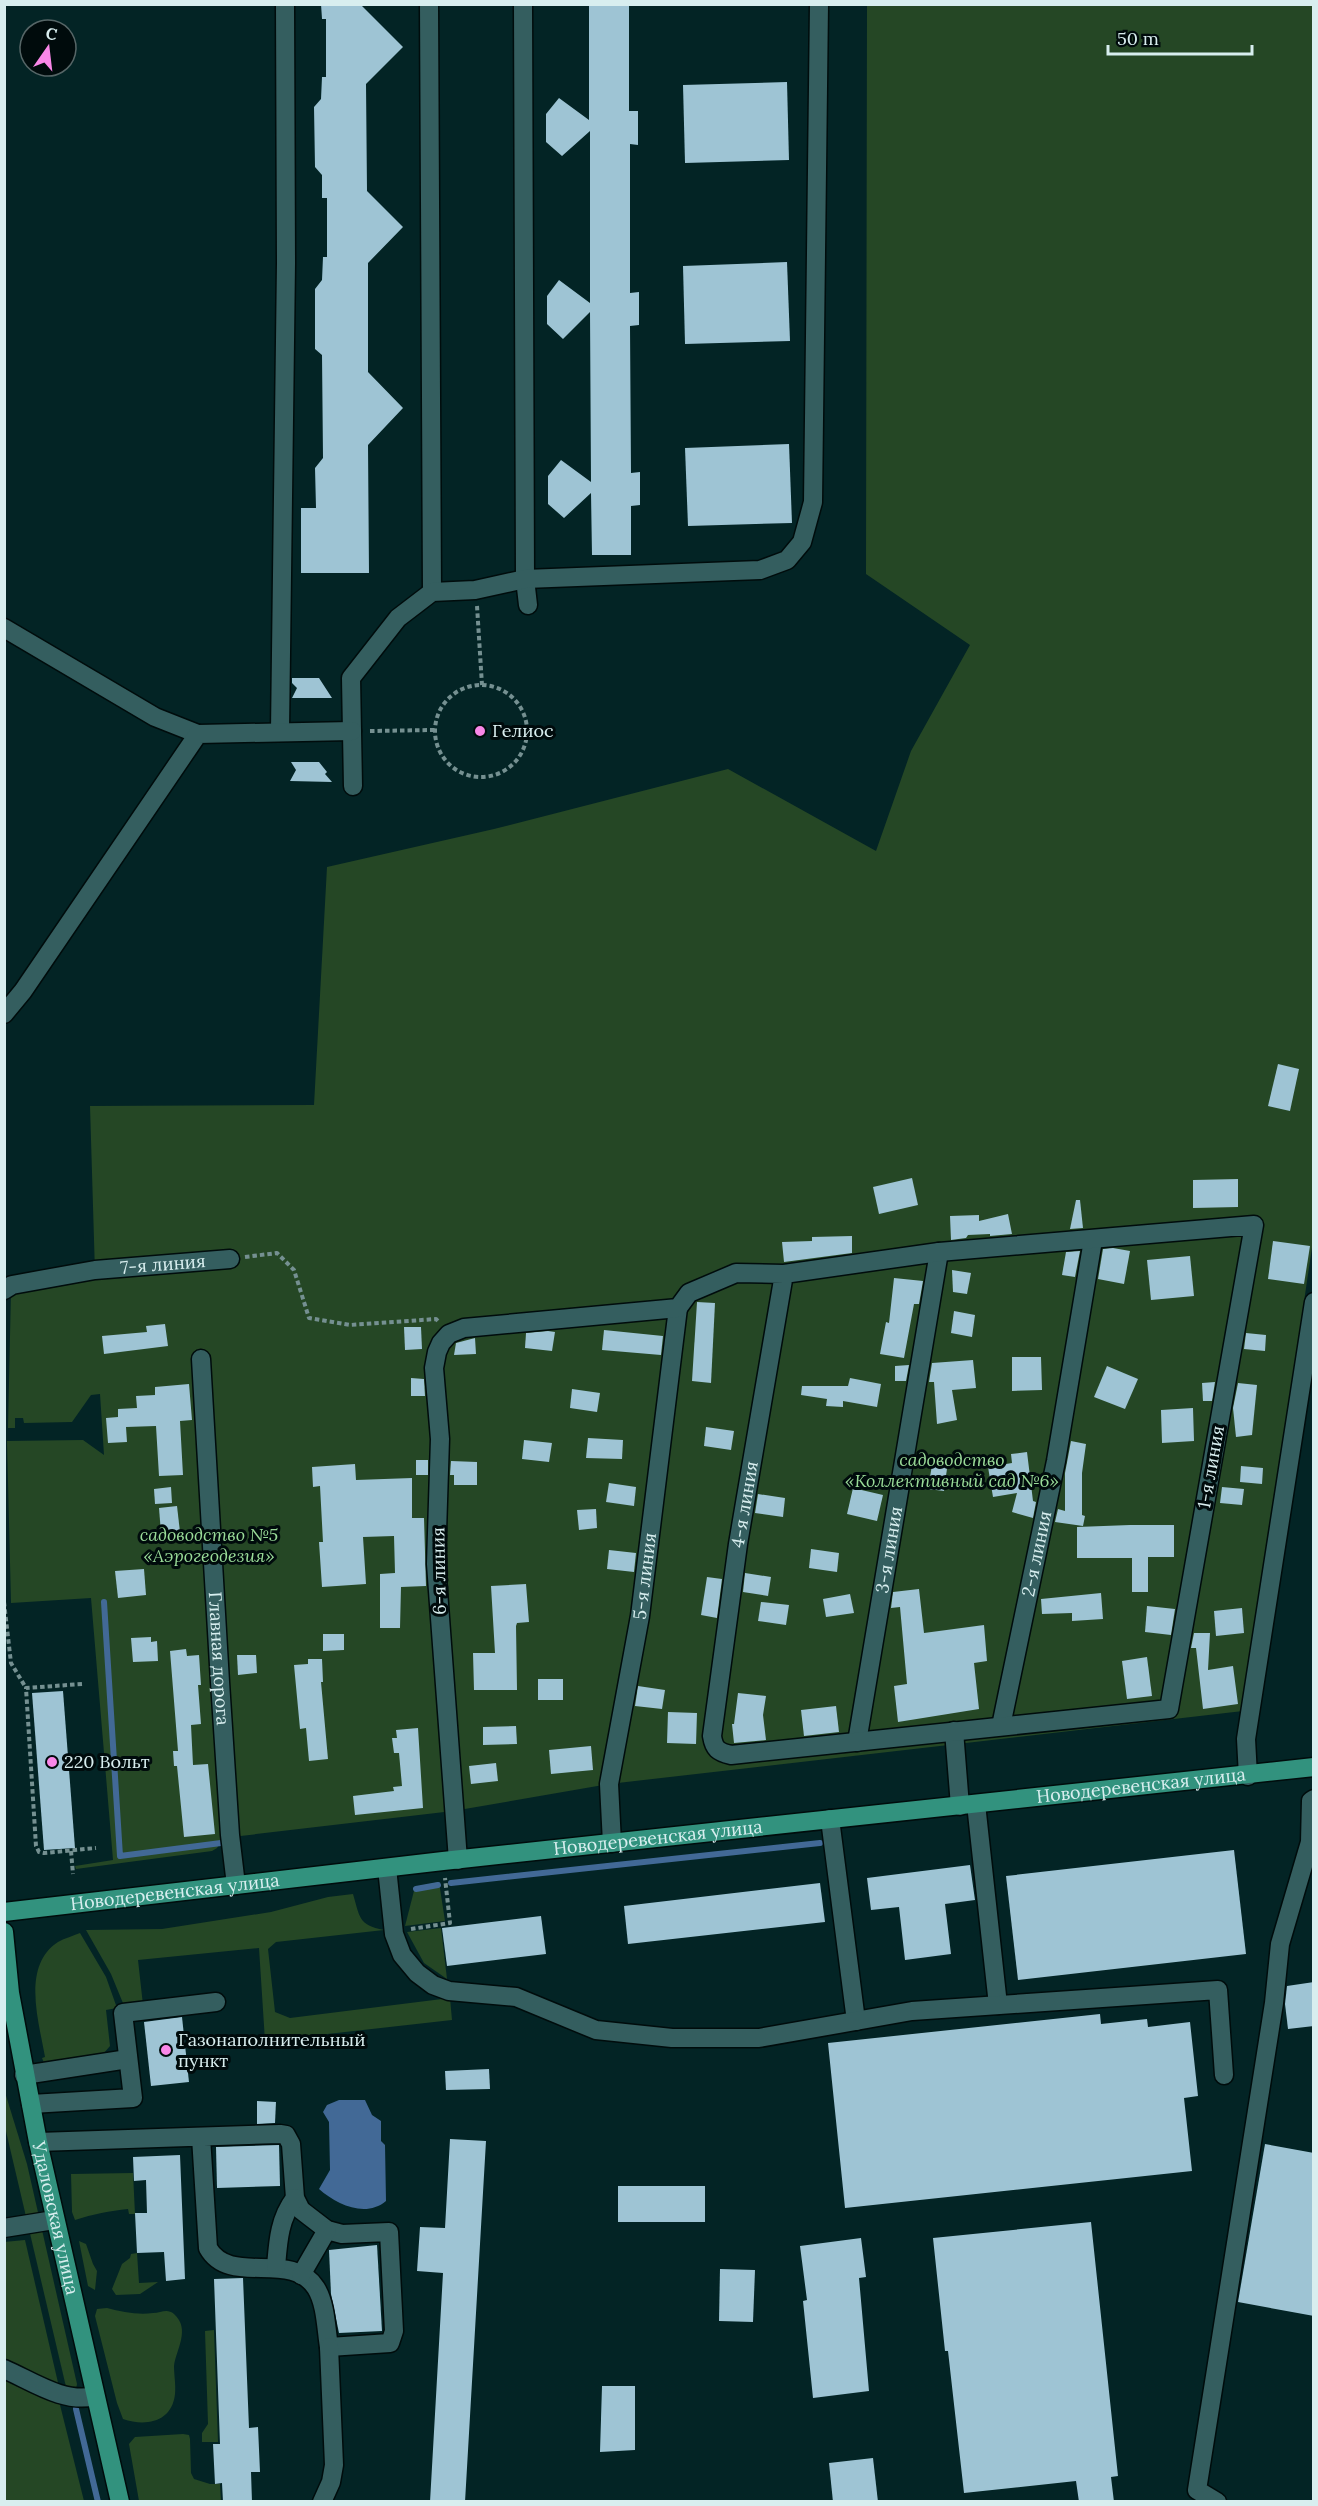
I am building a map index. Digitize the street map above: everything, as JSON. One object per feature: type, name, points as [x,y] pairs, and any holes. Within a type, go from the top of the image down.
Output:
[{"type":"main road","name":"Новодеревенская улица","points":[[4,1912],[1314,1767]]},
{"type":"main road","name":"Удаловская улица","points":[[4,1932],[10,1993],[24,2075],[54,2220],[120,2502]]},
{"type":"lane","points":[[280,731],[286,262],[285,4]]},
{"type":"lane","points":[[429,4],[432,591]]},
{"type":"lane","points":[[523,4],[525,579],[528,605]]},
{"type":"lane","points":[[353,786],[351,678],[399,618],[432,591],[476,590],[525,579],[760,570],[787,560],[802,542],[813,502],[819,4]]},
{"type":"lane","points":[[4,628],[155,717],[198,734],[352,731]]},
{"type":"lane","points":[[4,1014],[23,992],[198,734]]},
{"type":"lane","name":"1-я линия","points":[[1001,1726],[1169,1709],[1254,1225],[1093,1240]]},
{"type":"lane","points":[[449,1334],[464,1328],[678,1308],[689,1293],[736,1273],[784,1274],[939,1252],[1093,1240]]},
{"type":"lane","name":"2-я линия","points":[[1001,1726],[1056,1461],[1093,1240]]},
{"type":"lane","name":"3-я линия","points":[[857,1742],[939,1252]]},
{"type":"lane","name":"7-я линия","points":[[4,1290],[12,1285],[95,1270],[230,1259]]},
{"type":"lane","name":"4-я линия","points":[[784,1274],[738,1544],[712,1736],[714,1746],[720,1753],[731,1755],[857,1742]]},
{"type":"lane","points":[[1248,1776],[1246,1738],[1314,1302]]},
{"type":"lane","name":"5-я линия","points":[[612,1843],[609,1784],[640,1616],[678,1308]]},
{"type":"lane","name":"6-я линия","points":[[449,1334],[437,1352],[434,1368],[440,1439],[436,1564],[458,1860]]},
{"type":"lane","name":"Главная дорога","points":[[201,1359],[220,1694],[230,1835],[236,1885]]},
{"type":"lane","points":[[857,1742],[1001,1726]]},
{"type":"lane","points":[[954,1731],[968,1805],[998,2005]]},
{"type":"lane","points":[[1217,2502],[1197,2490],[1274,2003],[1280,1944],[1310,1842],[1311,1801],[1314,1799]]},
{"type":"lane","points":[[830,1819],[856,2021]]},
{"type":"lane","points":[[387,1868],[394,1934],[402,1955],[417,1973],[433,1985],[449,1991],[516,1997],[596,2030],[672,2038],[759,2038],[912,2011],[1218,1990],[1224,2075]]},
{"type":"lane","points":[[30,2104],[133,2098],[123,2013],[216,2002]]},
{"type":"lane","points":[[24,2075],[128,2059]]},
{"type":"lane","points":[[38,2142],[286,2135],[291,2144],[295,2198],[302,2210],[327,2230],[342,2234],[389,2232],[394,2331],[390,2343],[329,2347]]},
{"type":"lane","points":[[201,2137],[208,2248],[214,2257],[224,2264],[235,2267],[276,2267],[301,2275],[315,2287],[321,2301],[329,2347],[334,2465],[331,2482],[322,2502]]},
{"type":"lane","points":[[276,2267],[282,2222],[295,2198]]},
{"type":"lane","points":[[4,2228],[54,2220]]},
{"type":"lane","points":[[301,2275],[327,2230]]},
{"type":"lane","points":[[4,2368],[64,2396],[86,2399],[95,2396]]},
{"type":"path","points":[[476,590],[482,685]]},
{"type":"path","points":[[482,685],[504,691],[520,707],[526,721],[527,736],[522,751],[513,764],[501,772],[486,777],[471,776],[456,770],[445,759],[438,746],[435,730],[437,716],[449,698],[467,687],[482,685]]},
{"type":"path","points":[[352,731],[435,730]]},
{"type":"path","points":[[230,1259],[277,1253],[294,1270],[309,1318],[350,1325],[436,1319],[449,1334]]},
{"type":"path","points":[[4,1602],[11,1663],[26,1688],[37,1850],[44,1853],[96,1848]]},
{"type":"path","points":[[26,1688],[82,1684]]},
{"type":"path","points":[[71,1851],[73,1874]]},
{"type":"path","points":[[409,1929],[450,1923],[445,1874]]},
{"type":"green space","points":[[867,5],[1313,5],[1313,1241],[1243,1711],[609,1784],[453,1811],[223,1838],[217,1848],[212,1851],[76,1869],[75,1866],[113,1860],[91,1598],[11,1603],[7,1441],[83,1440],[104,1455],[100,1394],[91,1395],[72,1422],[24,1423],[23,1418],[15,1418],[15,1428],[8,1428],[11,1290],[95,1273],[90,1106],[314,1105],[327,867],[494,829],[728,769],[876,851],[911,751],[970,645],[866,574]]},
{"type":"green space","points":[[439,1882],[445,1921],[405,1926],[415,1887]]},
{"type":"green space","points":[[353,1894],[361,1919],[375,1928],[384,1930],[276,1942],[268,1949],[275,2012],[290,2018],[450,1998],[452,2020],[265,2041],[259,1948],[138,1960],[143,2005],[125,2008],[111,1974],[86,1930],[162,1929],[271,1912],[328,1897]]},
{"type":"green space","points":[[441,1928],[447,1979],[424,1963],[407,1932]]},
{"type":"green space","points":[[80,1933],[106,1977],[117,2008],[106,2010],[110,2046],[103,2054],[95,2057],[44,2063],[35,1995],[40,1965],[47,1952],[58,1942]]},
{"type":"green space","points":[[4,2089],[27,2164],[77,2384],[76,2389],[67,2391],[5,2127]]},
{"type":"green space","points":[[133,2173],[135,2214],[129,2214],[128,2209],[75,2220],[72,2212],[71,2174]]},
{"type":"green space","points":[[25,2240],[59,2387],[5,2362],[4,2242]]},
{"type":"green space","points":[[79,2241],[86,2244],[97,2271],[95,2290],[88,2286]]},
{"type":"green space","points":[[137,2253],[139,2283],[158,2282],[140,2294],[116,2295],[112,2289],[122,2264],[130,2258],[131,2254]]},
{"type":"green space","points":[[107,2308],[147,2314],[169,2311],[179,2320],[182,2333],[174,2366],[173,2403],[169,2411],[156,2420],[140,2422],[123,2419],[95,2316],[97,2309]]},
{"type":"green space","points":[[214,2330],[218,2442],[202,2442],[202,2433],[208,2424],[205,2331]]},
{"type":"green space","points":[[5,2376],[59,2401],[84,2501],[5,2502]]},
{"type":"green space","points":[[189,2435],[190,2439],[191,2473],[194,2479],[210,2484],[220,2484],[221,2501],[139,2501],[129,2444],[135,2437]]},
{"type":"water","points":[[339,2100],[365,2100],[372,2115],[381,2121],[381,2141],[385,2145],[386,2201],[370,2209],[343,2204],[319,2189],[330,2170],[329,2122],[323,2112],[327,2105]]},
{"type":"building","points":[[321,4],[360,4],[403,47],[366,84],[367,191],[403,227],[368,263],[368,372],[403,408],[368,445],[369,573],[301,573],[301,508],[316,508],[315,468],[323,458],[322,355],[315,349],[315,289],[322,280],[323,257],[327,257],[327,198],[322,198],[322,175],[315,167],[314,107],[321,99],[322,77],[326,77],[326,19],[322,19]]},
{"type":"building","points":[[589,4],[629,4],[629,111],[638,111],[638,145],[630,144],[630,293],[639,292],[639,325],[630,326],[631,473],[640,472],[640,505],[631,506],[631,555],[592,555],[591,493],[564,518],[548,504],[548,476],[561,460],[591,482],[590,312],[563,339],[547,324],[547,296],[559,280],[590,303],[590,131],[562,156],[546,142],[546,114],[559,98],[589,120]]},
{"type":"building","points":[[787,82],[789,160],[685,163],[683,85]]},
{"type":"building","points":[[787,262],[790,341],[685,344],[683,266]]},
{"type":"building","points":[[789,444],[792,523],[688,526],[685,448]]},
{"type":"building","points":[[292,678],[319,678],[332,698],[292,698],[297,688],[292,683]]},
{"type":"building","points":[[291,762],[319,762],[332,782],[290,781],[296,770]]},
{"type":"building","points":[[1278,1064],[1299,1069],[1290,1111],[1268,1106]]},
{"type":"building","points":[[912,1178],[918,1205],[879,1214],[873,1187]]},
{"type":"building","points":[[1238,1179],[1238,1207],[1193,1208],[1193,1180]]},
{"type":"building","points":[[1076,1200],[1080,1200],[1083,1228],[1070,1229]]},
{"type":"building","points":[[1008,1214],[1012,1234],[968,1235],[966,1238],[951,1240],[950,1216],[979,1215],[979,1221]]},
{"type":"building","points":[[852,1236],[852,1253],[784,1262],[782,1242],[812,1241],[812,1237]]},
{"type":"building","points":[[1273,1241],[1310,1246],[1304,1284],[1268,1279]]},
{"type":"building","points":[[1103,1249],[1130,1251],[1124,1284],[1098,1279]]},
{"type":"building","points":[[1080,1251],[1075,1277],[1062,1275],[1066,1252]]},
{"type":"building","points":[[1190,1256],[1194,1296],[1151,1300],[1147,1260]]},
{"type":"building","points":[[952,1270],[971,1273],[967,1294],[953,1292]]},
{"type":"building","points":[[894,1278],[923,1281],[919,1304],[914,1304],[904,1358],[880,1354],[886,1322],[889,1323]]},
{"type":"building","points":[[697,1302],[715,1303],[711,1383],[692,1381]]},
{"type":"building","points":[[954,1311],[975,1315],[972,1337],[951,1333]]},
{"type":"building","points":[[165,1324],[168,1346],[104,1354],[102,1336],[147,1332],[146,1326]]},
{"type":"building","points":[[404,1327],[421,1327],[422,1349],[405,1350]]},
{"type":"building","points":[[604,1330],[663,1336],[661,1355],[602,1350]]},
{"type":"building","points":[[555,1332],[552,1351],[525,1348],[526,1333]]},
{"type":"building","points":[[1246,1333],[1266,1335],[1265,1351],[1244,1349]]},
{"type":"building","points":[[475,1338],[476,1354],[454,1355],[456,1343]]},
{"type":"building","points":[[1012,1357],[1041,1357],[1042,1390],[1012,1391]]},
{"type":"building","points":[[973,1360],[976,1388],[952,1390],[957,1420],[937,1424],[934,1382],[929,1382],[932,1363]]},
{"type":"building","points":[[909,1365],[906,1381],[895,1381],[895,1366]]},
{"type":"building","points":[[1107,1366],[1138,1379],[1125,1409],[1094,1397]]},
{"type":"building","points":[[411,1378],[424,1379],[425,1396],[411,1396]]},
{"type":"building","points":[[850,1378],[881,1384],[877,1407],[843,1401],[843,1407],[826,1406],[827,1399],[801,1395],[802,1386],[848,1386]]},
{"type":"building","points":[[1215,1382],[1212,1401],[1203,1401],[1202,1383]]},
{"type":"building","points":[[1238,1383],[1257,1385],[1252,1435],[1236,1437],[1233,1408]]},
{"type":"building","points":[[189,1384],[192,1420],[180,1421],[183,1475],[159,1476],[156,1426],[126,1427],[127,1442],[108,1443],[106,1418],[118,1417],[118,1409],[137,1408],[136,1396],[155,1395],[155,1387]]},
{"type":"building","points":[[572,1389],[600,1393],[597,1412],[570,1408]]},
{"type":"building","points":[[1193,1408],[1194,1441],[1162,1443],[1161,1410]]},
{"type":"building","points":[[706,1427],[734,1431],[731,1450],[704,1446]]},
{"type":"building","points":[[588,1438],[623,1440],[622,1459],[586,1458]]},
{"type":"building","points":[[524,1440],[552,1443],[549,1462],[522,1459]]},
{"type":"building","points":[[1071,1441],[1086,1444],[1082,1473],[1082,1515],[1085,1516],[1083,1526],[1055,1522],[1058,1509],[1065,1511],[1065,1473]]},
{"type":"building","points":[[1027,1452],[1033,1501],[1036,1502],[1033,1518],[1012,1512],[1017,1493],[993,1497],[988,1467],[1012,1463],[1011,1454]]},
{"type":"building","points":[[933,1459],[948,1461],[944,1491],[928,1489]]},
{"type":"building","points":[[416,1460],[428,1460],[428,1475],[416,1475]]},
{"type":"building","points":[[451,1461],[477,1462],[477,1485],[454,1485],[454,1475],[450,1475]]},
{"type":"building","points":[[355,1464],[356,1480],[412,1478],[412,1518],[424,1518],[426,1586],[401,1587],[400,1628],[380,1628],[380,1574],[395,1573],[394,1536],[363,1537],[366,1584],[322,1587],[319,1542],[323,1542],[320,1486],[313,1487],[312,1467]]},
{"type":"building","points":[[1241,1466],[1263,1468],[1262,1484],[1240,1482]]},
{"type":"building","points":[[609,1483],[636,1487],[634,1506],[606,1502]]},
{"type":"building","points":[[171,1487],[172,1503],[155,1504],[154,1489]]},
{"type":"building","points":[[1222,1487],[1244,1489],[1242,1505],[1220,1503]]},
{"type":"building","points":[[853,1488],[883,1495],[877,1521],[847,1514]]},
{"type":"building","points":[[758,1494],[785,1498],[783,1517],[755,1513]]},
{"type":"building","points":[[177,1506],[180,1532],[161,1533],[159,1508]]},
{"type":"building","points":[[596,1509],[597,1528],[579,1530],[577,1510]]},
{"type":"building","points":[[1174,1525],[1174,1557],[1148,1557],[1148,1592],[1132,1592],[1132,1558],[1077,1558],[1077,1527]]},
{"type":"building","points":[[811,1549],[839,1553],[837,1572],[809,1568]]},
{"type":"building","points":[[609,1550],[636,1553],[634,1572],[607,1569]]},
{"type":"building","points":[[144,1569],[146,1595],[118,1598],[115,1571]]},
{"type":"building","points":[[745,1573],[771,1577],[768,1596],[743,1592]]},
{"type":"building","points":[[707,1577],[722,1579],[717,1618],[701,1615]]},
{"type":"building","points":[[526,1584],[529,1622],[517,1623],[516,1626],[517,1690],[474,1690],[473,1653],[495,1653],[491,1586]]},
{"type":"building","points":[[919,1589],[924,1633],[984,1625],[987,1661],[974,1663],[979,1709],[898,1722],[894,1686],[907,1684],[900,1607],[891,1608],[893,1592]]},
{"type":"building","points":[[1101,1593],[1103,1619],[1072,1621],[1072,1613],[1042,1614],[1041,1599]]},
{"type":"building","points":[[850,1594],[854,1613],[826,1617],[823,1599]]},
{"type":"building","points":[[761,1602],[789,1605],[786,1625],[758,1621]]},
{"type":"building","points":[[1147,1606],[1175,1609],[1171,1635],[1145,1632]]},
{"type":"building","points":[[1242,1608],[1244,1633],[1216,1636],[1214,1611]]},
{"type":"building","points":[[1194,1633],[1210,1633],[1208,1670],[1233,1666],[1238,1704],[1203,1709],[1196,1648],[1191,1648]]},
{"type":"building","points":[[323,1634],[344,1634],[344,1650],[323,1651]]},
{"type":"building","points":[[151,1637],[151,1642],[157,1641],[158,1661],[133,1662],[131,1638]]},
{"type":"building","points":[[186,1649],[187,1656],[199,1655],[201,1685],[198,1685],[201,1724],[191,1725],[193,1765],[208,1764],[215,1834],[184,1837],[177,1766],[174,1766],[173,1751],[178,1751],[170,1651]]},
{"type":"building","points":[[237,1655],[256,1655],[257,1673],[238,1675]]},
{"type":"building","points":[[1147,1657],[1152,1696],[1127,1699],[1122,1661]]},
{"type":"building","points":[[308,1659],[322,1659],[323,1682],[321,1682],[328,1759],[309,1761],[306,1728],[300,1729],[294,1665],[308,1664]]},
{"type":"building","points":[[538,1679],[563,1679],[563,1700],[538,1700]]},
{"type":"building","points":[[638,1686],[665,1690],[662,1709],[635,1706]]},
{"type":"building","points":[[63,1691],[75,1848],[44,1850],[32,1693]]},
{"type":"building","points":[[738,1693],[766,1696],[763,1715],[766,1740],[734,1743],[732,1724],[734,1724]]},
{"type":"building","points":[[836,1706],[839,1732],[804,1736],[801,1710]]},
{"type":"building","points":[[668,1712],[697,1713],[696,1744],[667,1743]]},
{"type":"building","points":[[516,1726],[517,1744],[483,1745],[483,1727]]},
{"type":"building","points":[[418,1728],[423,1808],[355,1815],[353,1796],[394,1791],[393,1787],[402,1786],[399,1753],[394,1753],[392,1738],[397,1738],[396,1730]]},
{"type":"building","points":[[591,1746],[593,1770],[551,1774],[549,1750]]},
{"type":"building","points":[[496,1763],[498,1781],[471,1784],[469,1766]]},
{"type":"building","points":[[1234,1850],[1246,1954],[1018,1980],[1006,1876]]},
{"type":"building","points":[[970,1865],[975,1900],[945,1904],[951,1954],[905,1960],[899,1907],[871,1910],[867,1878]]},
{"type":"building","points":[[820,1883],[825,1922],[628,1944],[624,1906]]},
{"type":"building","points":[[541,1916],[546,1954],[447,1966],[442,1928]]},
{"type":"building","points":[[1314,1982],[1314,2026],[1288,2029],[1285,2004],[1287,1986]]},
{"type":"building","points":[[1100,2014],[1101,2024],[1147,2019],[1148,2027],[1190,2022],[1198,2096],[1184,2098],[1192,2171],[845,2208],[828,2043]]},
{"type":"building","name":"Газонаполнительный пункт","points":[[182,2017],[189,2082],[151,2086],[144,2022]]},
{"type":"building","points":[[489,2069],[490,2089],[446,2090],[445,2071]]},
{"type":"building","points":[[257,2101],[276,2102],[275,2123],[257,2124]]},
{"type":"building","points":[[450,2139],[486,2141],[465,2502],[430,2502],[443,2273],[417,2271],[420,2227],[445,2228]]},
{"type":"building","points":[[1265,2144],[1314,2153],[1314,2316],[1238,2302]]},
{"type":"building","points":[[279,2145],[280,2186],[217,2188],[216,2147]]},
{"type":"building","points":[[180,2155],[185,2279],[166,2281],[164,2252],[137,2253],[135,2213],[147,2213],[146,2180],[134,2181],[133,2157]]},
{"type":"building","points":[[618,2186],[705,2186],[705,2222],[618,2222]]},
{"type":"building","points":[[1091,2222],[1118,2476],[1111,2477],[1114,2502],[1079,2502],[1076,2481],[964,2493],[933,2238]]},
{"type":"building","points":[[861,2238],[866,2277],[859,2278],[869,2391],[813,2398],[803,2301],[807,2300],[800,2246]]},
{"type":"building","points":[[377,2245],[382,2331],[339,2333],[331,2294],[329,2250]]},
{"type":"building","points":[[720,2269],[755,2270],[753,2322],[719,2321]]},
{"type":"building","points":[[243,2278],[249,2428],[258,2427],[260,2472],[251,2472],[252,2502],[223,2502],[222,2483],[215,2484],[213,2444],[220,2444],[214,2279]]},
{"type":"building","points":[[602,2386],[635,2386],[635,2450],[600,2452]]},
{"type":"building","points":[[873,2458],[878,2502],[833,2502],[829,2463]]},
{"type":"waterway","points":[[104,1602],[120,1856],[221,1843]]},
{"type":"waterway","points":[[451,1883],[820,1843]]},
{"type":"waterway","points":[[416,1889],[438,1885]]},
{"type":"waterway","points":[[76,2409],[98,2502]]},
{"type":"place","name":"Гелиос","points":[[480,731]]},
{"type":"place","name":"220 Вольт","points":[[52,1762]]},
{"type":"place","name":"Газонаполнительный пункт","points":[[166,2050]]},
{"type":"park label","name":"садоводство «Коллективный сад №6»","points":[[952,1470]]},
{"type":"park label","name":"садоводство №5 «Аэрогеодезия»","points":[[209,1546]]}]
